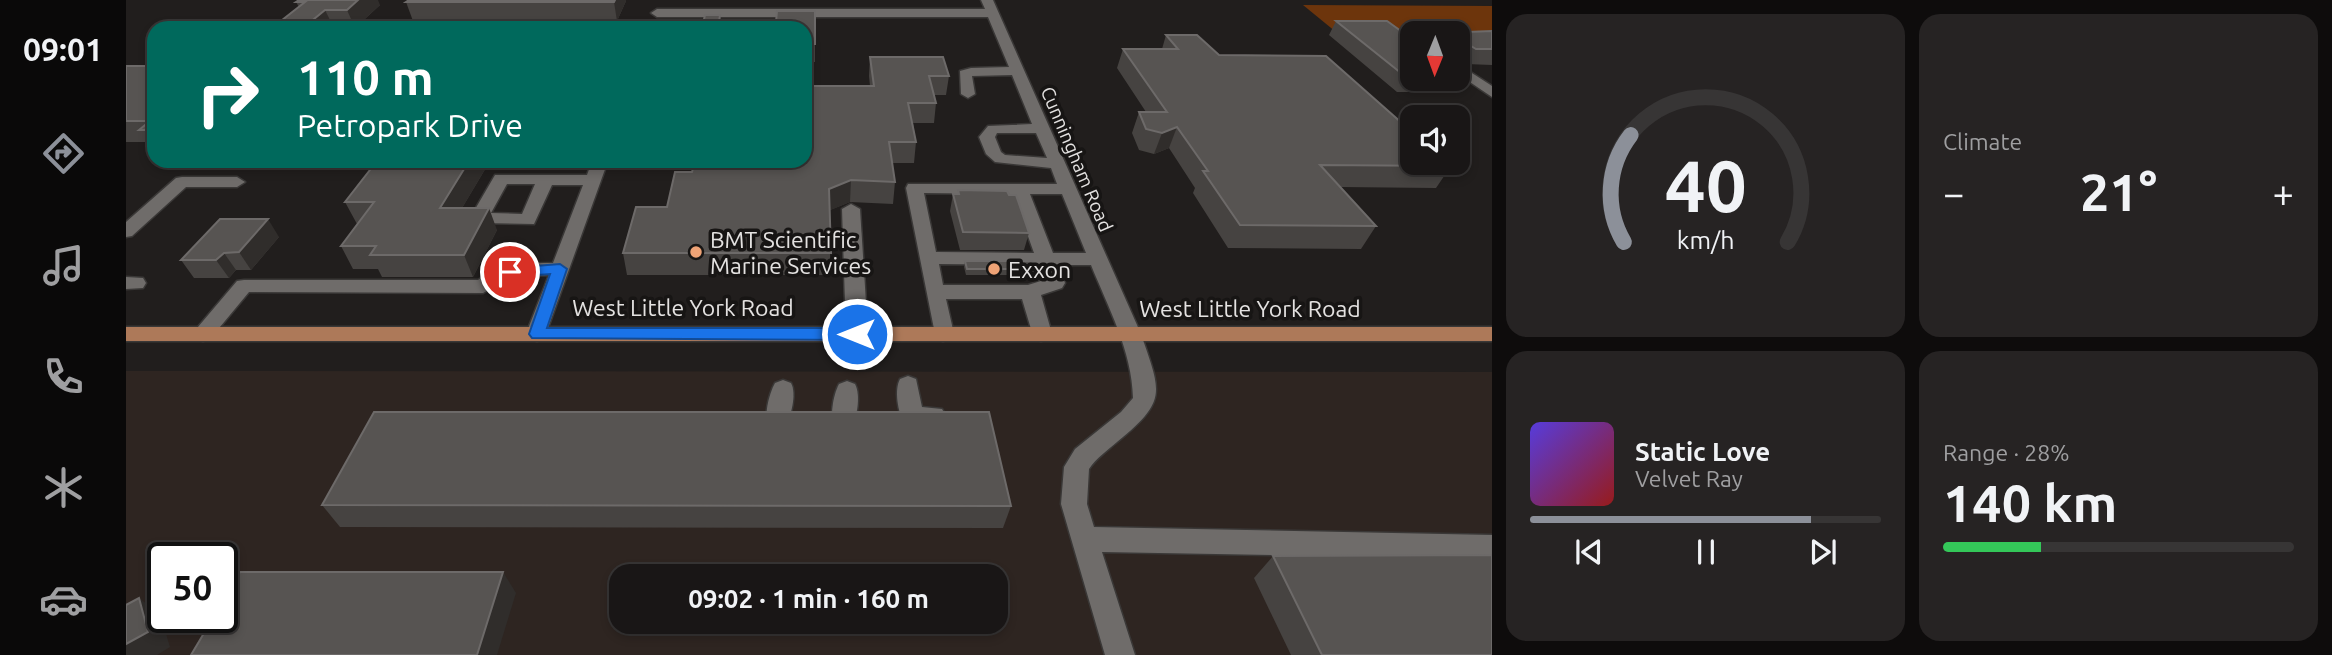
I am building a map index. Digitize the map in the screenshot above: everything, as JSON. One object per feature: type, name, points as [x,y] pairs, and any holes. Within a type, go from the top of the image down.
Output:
[{"type":"main road","name":"West Little York Road","points":[[126,334],[1492,334]]},
{"type":"street","points":[[654,21],[663,0]]},
{"type":"street","points":[[657,13],[783,13],[989,7]]},
{"type":"street","name":"Cunningham Road","points":[[989,7],[1130,334],[1144,376],[1145,400],[1129,419],[1084,456],[1077,467],[1074,504],[1084,539]]},
{"type":"street","points":[[968,94],[965,74],[1016,71]]},
{"type":"street","points":[[1470,77],[1492,93]]},
{"type":"street","points":[[1040,128],[993,129],[988,132],[989,145],[1001,159],[1055,164]]},
{"type":"street","points":[[537,334],[597,168]]},
{"type":"street","points":[[546,179],[593,180]]},
{"type":"street","points":[[126,232],[182,182],[237,181]]},
{"type":"street","points":[[943,334],[914,188],[1066,189]]},
{"type":"street","points":[[934,292],[1030,292],[1055,283],[1020,189]]},
{"type":"street","points":[[851,209],[857,334]]},
{"type":"street","points":[[928,258],[1097,259]]},
{"type":"street","points":[[203,334],[244,286],[483,287],[496,275],[525,269],[560,269]]},
{"type":"street","points":[[1030,292],[1041,334]]},
{"type":"street","points":[[908,385],[912,416],[962,416]]},
{"type":"street","points":[[777,421],[783,389]]},
{"type":"street","points":[[843,423],[847,390]]},
{"type":"street","points":[[1120,655],[1084,539],[1492,547]]},
{"type":"shaded area","points":[[1303,5],[1492,6],[1492,33],[1470,33],[1470,21],[1400,21],[1400,32],[1336,32]]},
{"type":"shaded area","points":[[126,371],[1492,372],[1492,655],[126,655]]},
{"type":"building","points":[[358,0],[347,10],[325,10],[312,21],[281,21],[305,2],[296,2]]},
{"type":"building","points":[[409,0],[615,0],[406,2]]},
{"type":"building","points":[[777,11],[815,11],[815,44],[812,44],[812,21],[776,21]]},
{"type":"building","points":[[705,15],[720,15],[719,21],[704,21]]},
{"type":"building","points":[[1336,21],[1387,21],[1400,30],[1400,72]]},
{"type":"building","points":[[1492,31],[1492,49],[1476,49],[1470,45],[1470,32]]},
{"type":"building","points":[[1166,35],[1197,35],[1219,55],[1326,56],[1400,121],[1400,166],[1320,165],[1376,226],[1240,225],[1203,171],[1208,171],[1177,127],[1162,133],[1146,129],[1139,112],[1167,112],[1123,49],[1178,49]]},
{"type":"building","points":[[870,57],[943,57],[949,76],[929,76],[936,103],[908,103],[916,142],[889,142],[895,182],[851,180],[829,189],[831,253],[623,253],[636,207],[667,207],[675,172],[692,172],[693,168],[812,168],[812,86],[874,86]]},
{"type":"building","points":[[126,66],[147,66],[147,121],[126,121]]},
{"type":"building","points":[[372,168],[465,168],[440,208],[489,208],[464,255],[370,255],[376,246],[341,246],[374,202],[345,202]]},
{"type":"building","points":[[958,190],[1007,191],[1009,195],[1016,195],[1029,233],[963,232],[953,194],[959,194]]},
{"type":"building","points":[[220,219],[268,219],[239,252],[224,253],[216,260],[181,260]]},
{"type":"building","points":[[965,261],[1032,261],[1035,269],[967,269]]},
{"type":"building","points":[[374,412],[989,412],[1011,506],[322,505]]},
{"type":"building","points":[[1492,555],[1492,655],[1322,655],[1273,556]]},
{"type":"building","points":[[240,572],[503,572],[477,655],[191,655],[204,633],[238,633]]},
{"type":"building","points":[[139,598],[147,633],[126,644],[126,605]]},
{"type":"place","name":"BMT Scientific Marine Services","points":[[696,252]]},
{"type":"place","name":"Exxon","points":[[994,269]]},
{"type":"route","points":[[510,272],[560,269],[537,334],[857,334]]}]
